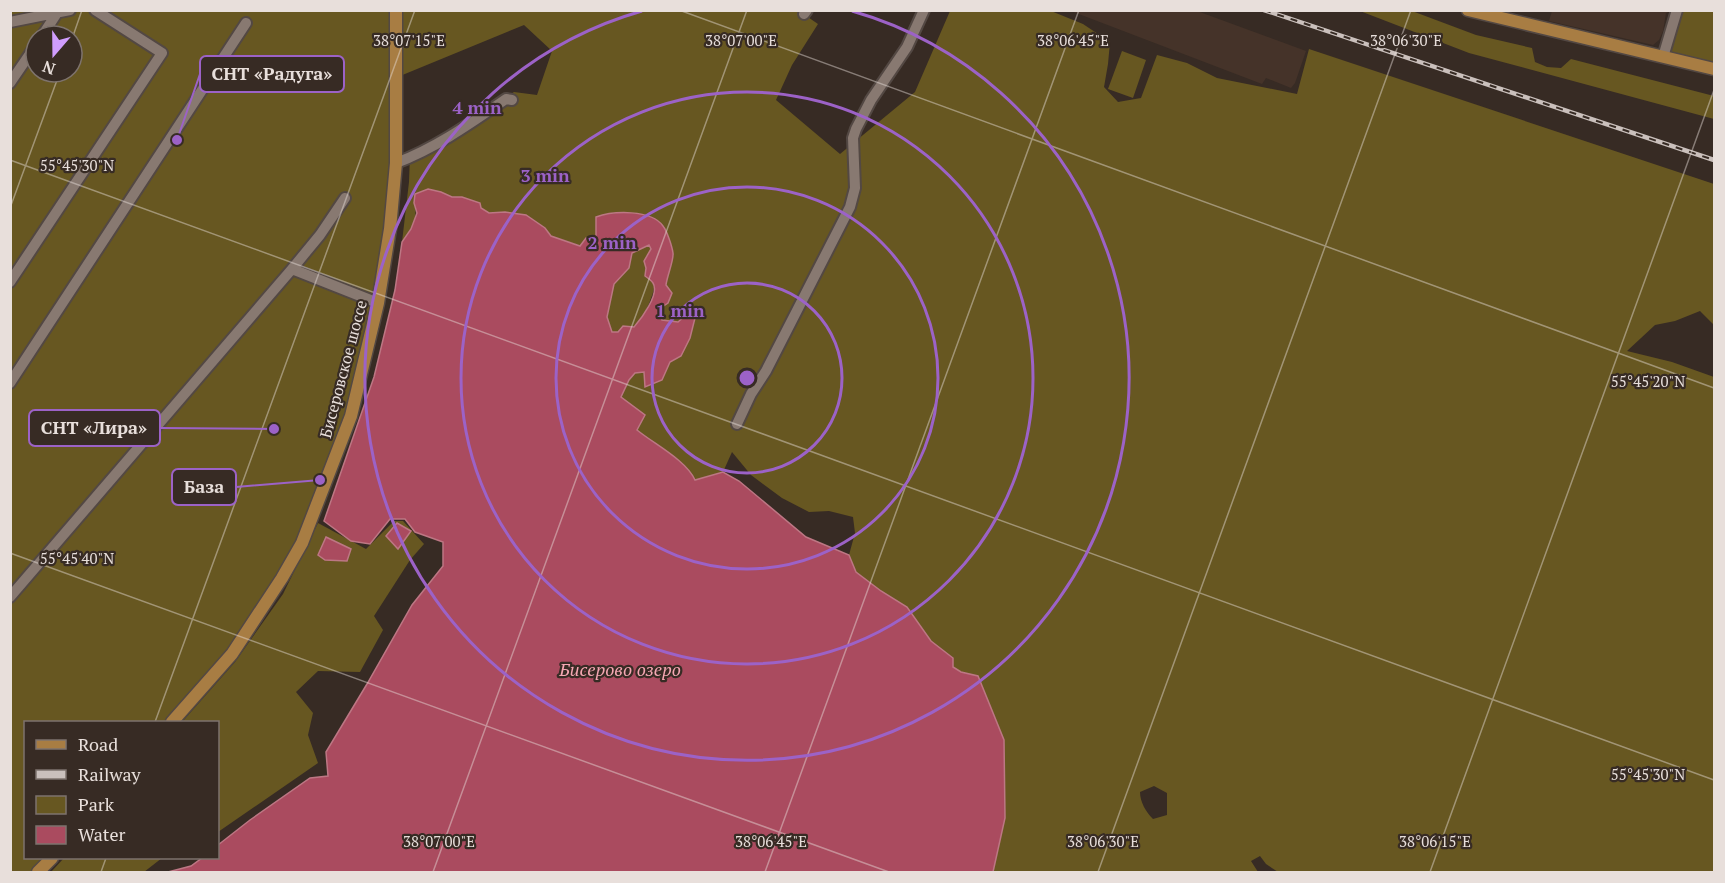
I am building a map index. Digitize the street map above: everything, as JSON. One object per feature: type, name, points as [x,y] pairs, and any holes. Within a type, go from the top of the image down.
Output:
[{"type":"main road","name":"Бисеровское шоссе","points":[[174,721],[232,654],[282,578],[302,543],[351,416],[378,303],[390,229],[396,163],[396,10]]},
{"type":"main road","points":[[1468,10],[1714,69]]},
{"type":"main road","points":[[38,873],[51,859]]},
{"type":"street","points":[[10,22],[70,10]]},
{"type":"street","points":[[10,282],[162,53],[95,10]]},
{"type":"street","points":[[737,424],[850,207],[855,188],[853,138],[861,117],[907,47],[924,10]]},
{"type":"street","points":[[1663,57],[1677,10]]},
{"type":"street","points":[[50,24],[57,13]]},
{"type":"street","points":[[10,383],[246,23]]},
{"type":"street","points":[[10,83],[24,63]]},
{"type":"street","points":[[396,163],[415,156],[459,131],[506,99],[512,100]]},
{"type":"street","points":[[10,597],[292,269],[320,235],[345,198]]},
{"type":"street","points":[[292,269],[378,303]]},
{"type":"shaded area","points":[[1552,10],[1671,11],[1666,13],[1663,31],[1659,40],[1653,45],[1549,21]]},
{"type":"shaded area","points":[[1071,11],[1197,11],[1306,51],[1295,83],[1291,88],[1266,78],[1262,84]]},
{"type":"green space","points":[[10,11],[391,11],[391,164],[373,301],[345,414],[300,535],[277,576],[228,651],[165,721],[24,721],[24,859],[44,859],[31,872],[10,872]]},
{"type":"green space","points":[[401,11],[799,11],[818,24],[792,65],[776,100],[840,154],[915,92],[950,11],[1051,11],[1083,24],[1110,42],[1104,87],[1118,102],[1141,98],[1157,55],[1187,63],[1217,78],[1297,94],[1309,49],[1714,184],[1714,325],[1700,311],[1675,321],[1655,325],[1627,351],[1672,362],[1714,377],[1714,872],[1278,872],[1266,864],[1260,856],[1251,861],[1258,872],[993,872],[1005,818],[1004,740],[978,676],[961,672],[953,667],[953,658],[931,641],[907,607],[856,572],[849,555],[855,533],[853,517],[829,511],[809,512],[782,498],[751,475],[732,452],[723,472],[695,480],[678,460],[636,430],[645,415],[620,397],[635,373],[644,372],[662,380],[670,362],[681,356],[696,314],[693,307],[687,307],[686,315],[678,322],[662,320],[659,309],[673,254],[664,226],[596,226],[596,239],[581,246],[551,236],[545,228],[505,212],[489,213],[462,197],[452,197],[441,192],[414,203],[415,219],[402,242],[410,155],[514,92],[537,95],[552,51],[524,25],[400,76]],"holes":[[[1154,786],[1167,793],[1167,815],[1153,819],[1144,807],[1140,792]]]},
{"type":"green space","points":[[1360,11],[1412,11],[1476,35],[1532,48],[1535,62],[1547,67],[1561,68],[1571,59],[1714,96],[1714,119],[1469,53]]},
{"type":"green space","points":[[1680,11],[1714,11],[1714,63],[1669,52]]},
{"type":"green space","points":[[1122,51],[1146,60],[1133,98],[1108,89]]},
{"type":"green space","points":[[649,245],[652,249],[645,261],[645,276],[653,282],[654,287],[648,307],[632,328],[612,332],[607,317],[614,284],[629,268],[632,253]]},
{"type":"green space","points":[[394,521],[403,521],[424,544],[410,560],[374,616],[383,630],[360,672],[318,671],[296,692],[313,713],[308,735],[318,763],[219,831],[219,721],[183,721],[235,662],[283,594],[318,523],[366,549]]},
{"type":"green space","points":[[63,859],[161,859],[144,872],[51,872]]},
{"type":"water","name":"Бисерово озеро","points":[[428,189],[452,197],[462,197],[480,203],[481,208],[489,213],[505,212],[526,215],[545,228],[551,236],[580,246],[586,238],[596,238],[596,217],[603,215],[641,214],[657,220],[663,226],[673,256],[666,285],[672,293],[668,303],[659,309],[662,320],[678,322],[686,315],[686,307],[693,307],[696,314],[690,338],[681,356],[670,362],[662,380],[645,387],[644,372],[635,373],[629,380],[621,397],[645,415],[637,430],[677,459],[695,480],[723,472],[739,481],[806,537],[849,555],[856,572],[907,607],[931,641],[953,658],[953,667],[961,672],[978,676],[1004,740],[1005,818],[993,872],[168,872],[191,866],[201,859],[219,859],[219,844],[250,820],[310,778],[328,776],[326,752],[412,605],[443,566],[443,542],[415,532],[405,519],[390,519],[370,544],[351,541],[324,521],[374,377],[395,290],[402,242],[411,229],[417,213],[414,203],[415,194]],"holes":[[[649,245],[651,249],[644,261],[645,276],[652,282],[654,288],[652,300],[634,327],[623,326],[618,332],[612,332],[607,317],[614,284],[629,268],[632,253]]]},
{"type":"water","points":[[397,523],[411,531],[398,549],[386,536]]},
{"type":"water","points":[[326,537],[351,549],[347,561],[325,560],[318,555]]},
{"type":"railway","points":[[1264,10],[1714,160]]},
{"type":"place","name":"СНТ «Радуга»","points":[[177,140]]},
{"type":"place","name":"СНТ «Лира»","points":[[274,429]]},
{"type":"place","name":"База","points":[[320,480]]}]
